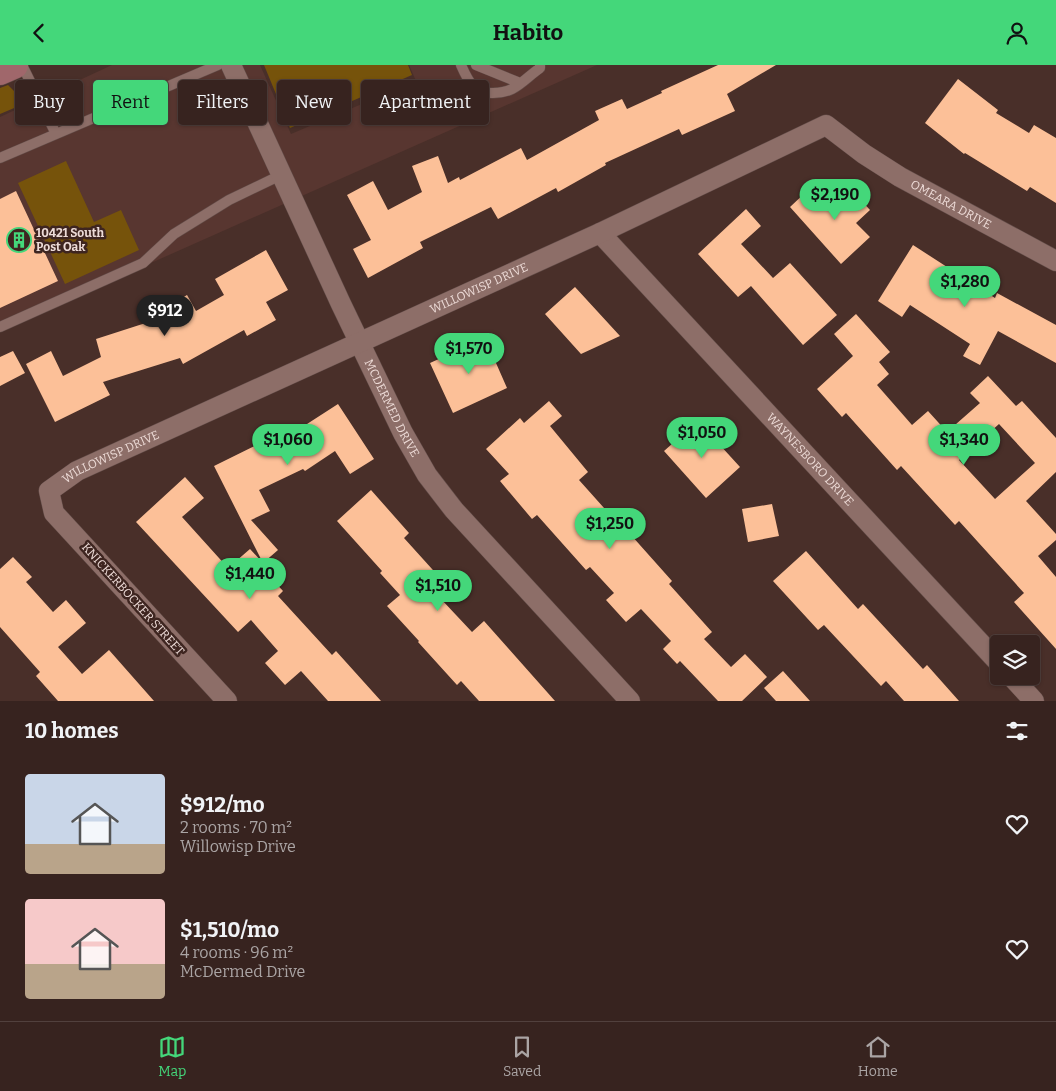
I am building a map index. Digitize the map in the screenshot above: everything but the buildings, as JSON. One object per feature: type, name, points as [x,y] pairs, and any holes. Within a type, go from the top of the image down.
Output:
[{"type":"main road","points":[[0,71],[14,65]]},
{"type":"street","name":"MCDERMED DRIVE","points":[[230,65],[402,433],[427,475],[454,511],[630,701]]},
{"type":"street","name":"WILLOWISP DRIVE","points":[[49,491],[77,471],[600,233],[826,125]]},
{"type":"street","name":"OMEARA DRIVE","points":[[826,125],[864,154],[900,177],[1056,261]]},
{"type":"street","name":"WAYNESBORO DRIVE","points":[[600,233],[990,653]]},
{"type":"street","name":"KNICKERBOCKER STREET","points":[[49,491],[54,513],[227,701]]},
{"type":"street","points":[[1019,685],[1034,701]]},
{"type":"lane","points":[[22,65],[56,134]]},
{"type":"lane","points":[[0,159],[218,65]]},
{"type":"lane","points":[[461,65],[467,80],[473,87],[479,92],[490,94],[513,89],[540,68],[540,65]]},
{"type":"lane","points":[[476,65],[520,83]]},
{"type":"lane","points":[[0,327],[143,263],[174,234],[229,200],[281,175]]},
{"type":"shaded area","points":[[112,65],[260,65],[267,80],[178,80],[178,125],[267,125],[267,81],[277,103],[277,125],[287,125],[291,134],[312,125],[351,125],[351,109],[361,104],[361,125],[462,125],[0,330],[0,117],[15,110],[15,125],[83,125],[83,80],[80,80]]},
{"type":"shaded area","points":[[264,65],[408,65],[412,75],[400,80],[361,80],[361,97],[351,102],[351,80],[277,80],[277,96]]},
{"type":"shaded area","points":[[409,65],[597,65],[489,113],[489,80],[416,80]]},
{"type":"shaded area","points":[[8,85],[15,92],[15,108],[0,114],[0,88]]},
{"type":"shaded area","points":[[66,161],[94,222],[121,210],[139,250],[65,284],[18,183]]},
{"type":"place","name":"10421 South Post Oak","points":[[19,240]]}]
